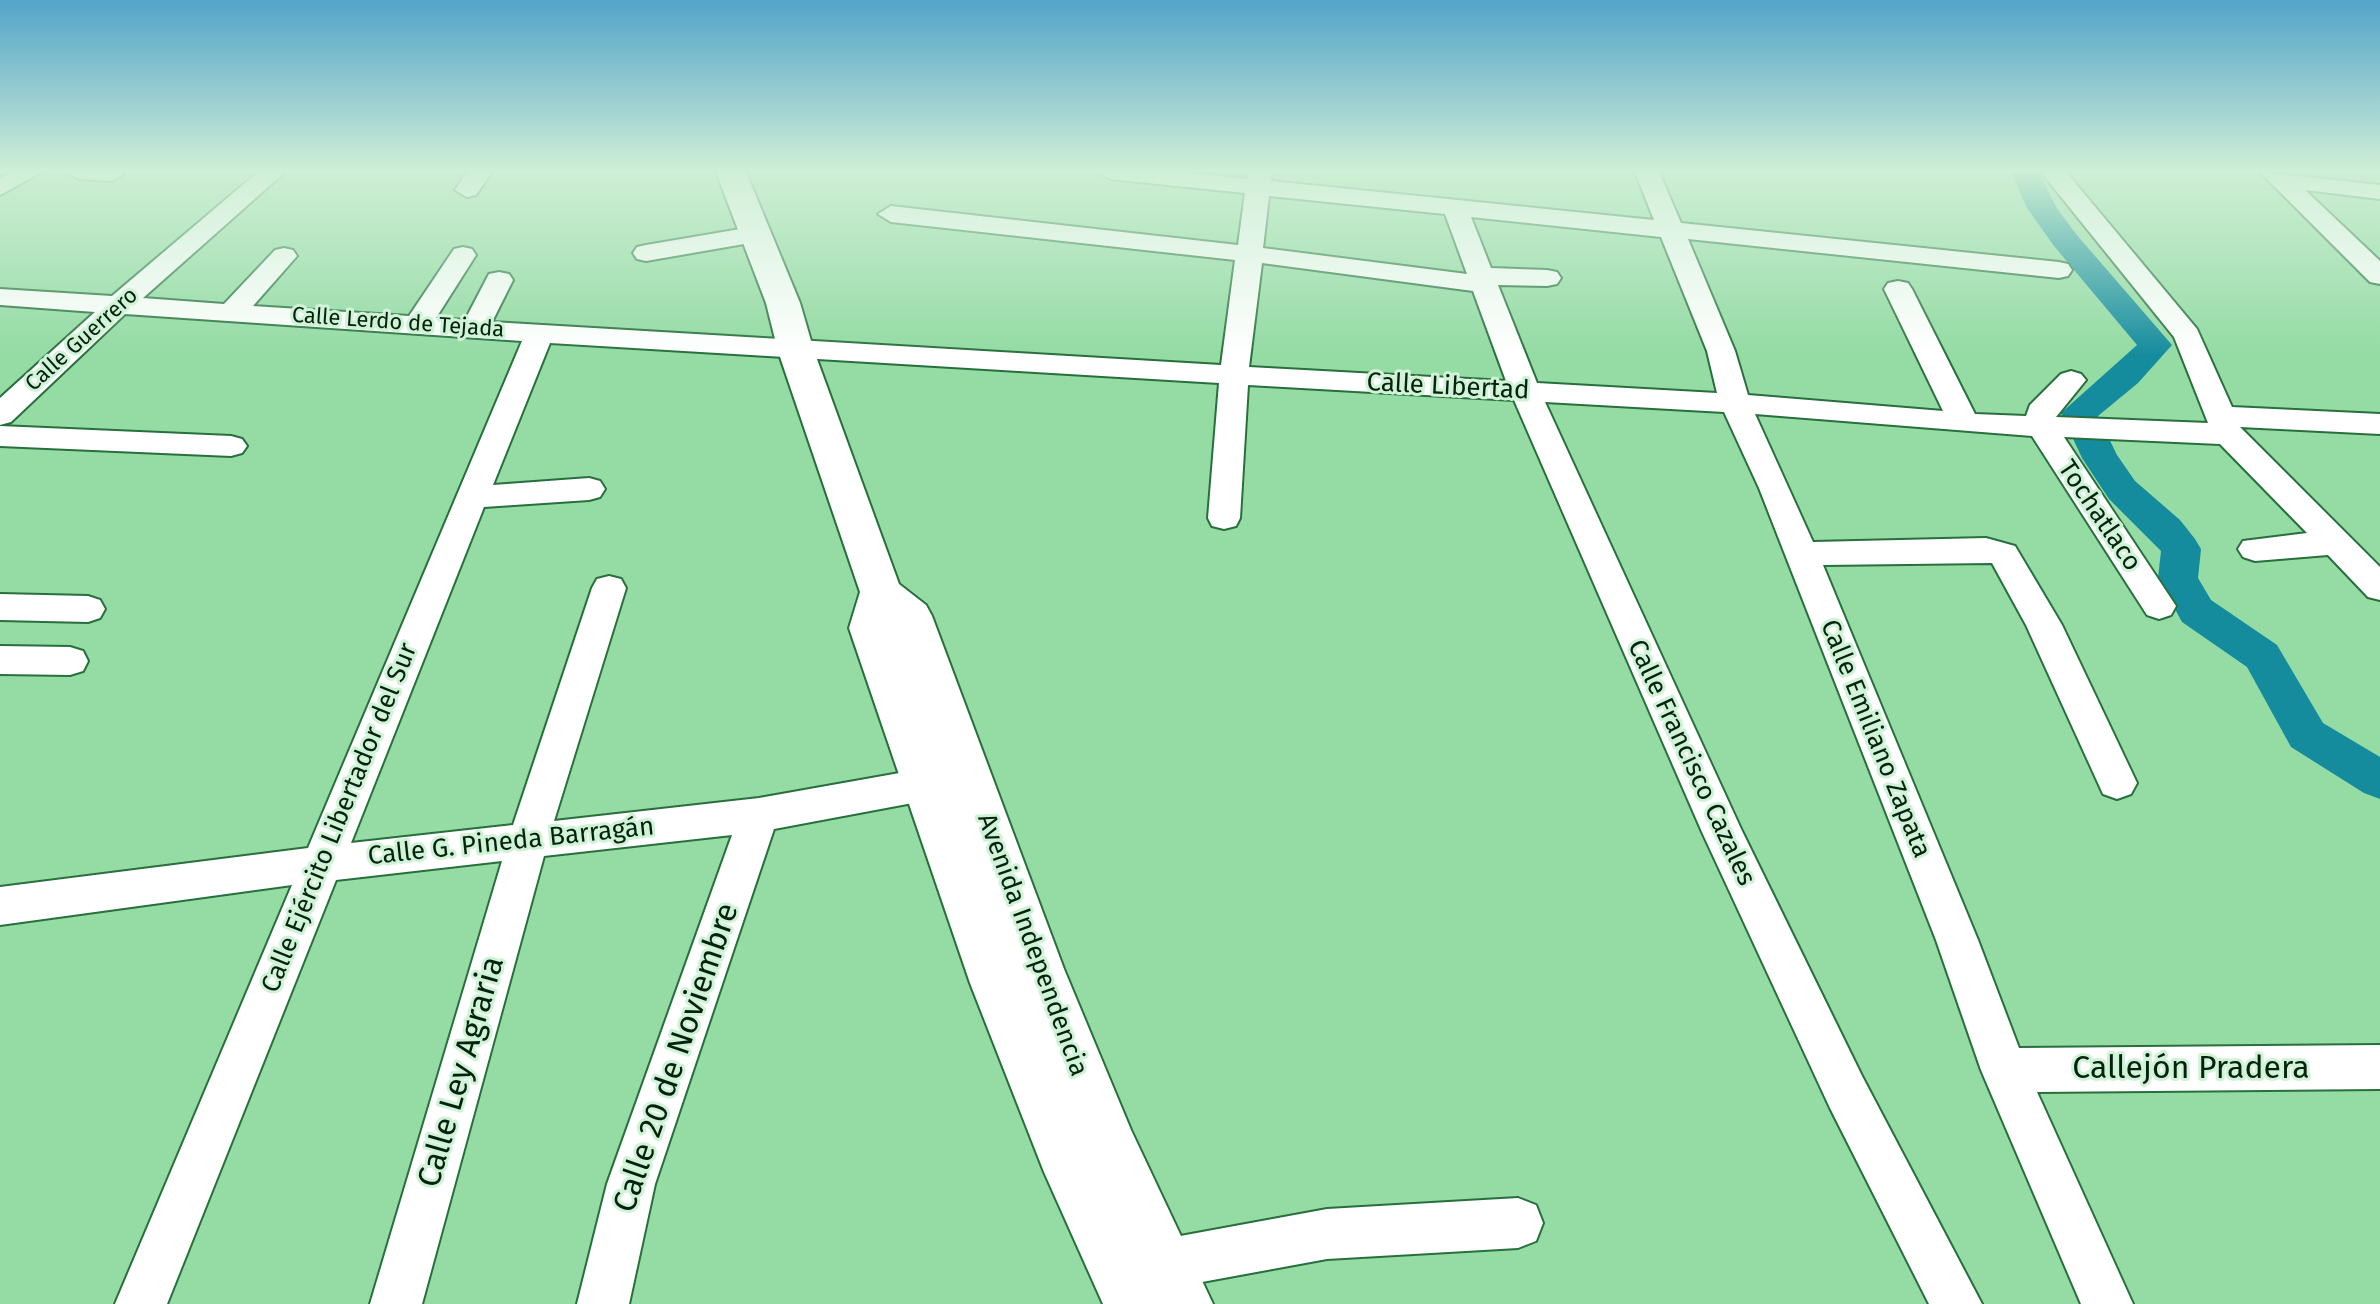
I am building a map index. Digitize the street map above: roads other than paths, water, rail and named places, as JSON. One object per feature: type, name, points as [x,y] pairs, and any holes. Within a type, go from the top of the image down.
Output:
[{"type":"main road","name":"Avenida Independencia","points":[[758,234],[881,592],[871,628],[948,781],[1017,976],[1065,1151],[1160,1291]]},
{"type":"street","name":"Calle Guerrero","points":[[0,415],[202,233]]},
{"type":"street","points":[[1060,233],[1480,280],[1547,278]]},
{"type":"street","points":[[1224,518],[1234,374],[1253,233]]},
{"type":"street","name":"Calle Francisco Cazales","points":[[1464,233],[1525,391],[1722,832],[1846,1092],[1956,1304]]},
{"type":"street","name":"Calle Emiliano Zapata","points":[[1672,233],[1721,351],[1735,403],[1957,940],[2004,1070],[2107,1304]]},
{"type":"street","points":[[1689,233],[2059,270]]},
{"type":"street","points":[[2103,233],[2187,335],[2224,425],[2380,588]]},
{"type":"street","points":[[2335,233],[2380,276]]},
{"type":"street","points":[[646,253],[758,234]]},
{"type":"street","points":[[417,326],[463,255]]},
{"type":"street","points":[[232,312],[284,256]]},
{"type":"street","points":[[474,329],[499,280]]},
{"type":"street","points":[[1898,289],[1964,423]]},
{"type":"street","name":"Calle Lerdo de Tejada","points":[[0,297],[796,351]]},
{"type":"street","name":"Calle Ejército Libertador del Sur","points":[[141,1304],[540,332]]},
{"type":"street","name":"Calle Libertad","points":[[796,351],[1735,403],[1964,423],[2087,427],[2380,424]]},
{"type":"street","points":[[2040,425],[2041,412],[2071,380]]},
{"type":"street","name":"Tochatlaco","points":[[2040,425],[2159,606]]},
{"type":"street","points":[[0,436],[231,446]]},
{"type":"street","points":[[472,497],[589,489]]},
{"type":"street","points":[[2255,549],[2335,543]]},
{"type":"street","points":[[1800,554],[1986,550],[2003,554],[2044,625],[2117,783]]},
{"type":"street","name":"Calle Ley Agraria","points":[[396,1304],[528,840],[609,588]]},
{"type":"street","points":[[0,607],[88,609]]},
{"type":"street","points":[[0,660],[70,661]]},
{"type":"street","name":"Calle G. Pineda Barragán","points":[[0,906],[320,864],[759,815],[948,781]]},
{"type":"street","name":"Calle 20 de Noviembre","points":[[603,1304],[631,1184],[759,815]]},
{"type":"street","name":"Callejón Pradera","points":[[2004,1070],[2379,1069]]},
{"type":"street","points":[[1160,1291],[1327,1234],[1518,1223]]},
{"type":"waterway","points":[[2060,233],[2155,345],[2126,376],[2079,413],[2100,458],[2122,490],[2166,529],[2181,549],[2178,578],[2196,611],[2262,656],[2307,735],[2380,780]]}]
